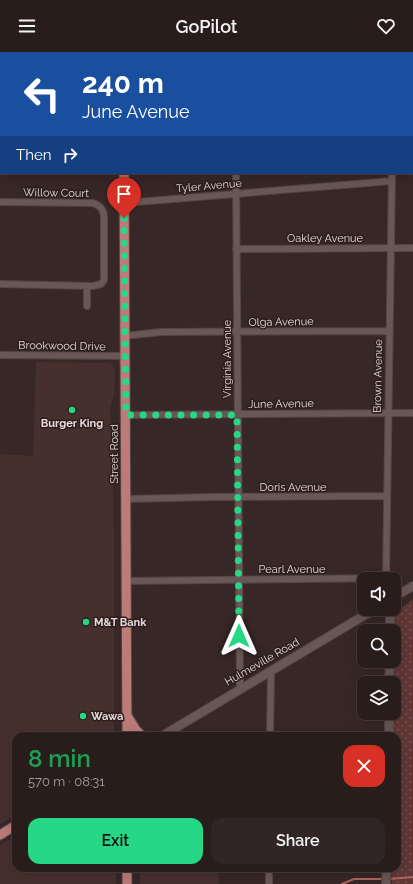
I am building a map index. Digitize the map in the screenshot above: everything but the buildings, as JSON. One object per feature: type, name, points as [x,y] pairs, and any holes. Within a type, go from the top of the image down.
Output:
[{"type":"main road","name":"Street Road","points":[[124,174],[127,732]]},
{"type":"main road","points":[[401,593],[413,586]]},
{"type":"main road","name":"Hulmeville Road","points":[[168,732],[240,688],[363,616]]},
{"type":"main road","points":[[127,715],[138,732]]},
{"type":"main road","points":[[389,720],[389,732]]},
{"type":"main road","points":[[0,835],[12,828]]},
{"type":"main road","points":[[127,884],[128,872]]},
{"type":"street","name":"Virginia Avenue","points":[[236,174],[236,332],[240,688]]},
{"type":"street","name":"Brown Avenue","points":[[386,572],[392,174]]},
{"type":"street","name":"Tyler Avenue","points":[[124,203],[392,181]]},
{"type":"street","name":"Willow Court","points":[[0,202],[93,203],[100,206],[103,210],[104,217],[104,280],[101,284],[87,286]]},
{"type":"street","name":"Oakley Avenue","points":[[236,249],[413,248]]},
{"type":"street","points":[[0,284],[87,286],[87,306]]},
{"type":"street","name":"Olga Avenue","points":[[124,336],[160,332],[389,331]]},
{"type":"street","name":"Brookwood Drive","points":[[0,355],[125,356]]},
{"type":"street","name":"June Avenue","points":[[126,415],[413,413]]},
{"type":"street","name":"Doris Avenue","points":[[126,499],[238,496],[388,496]]},
{"type":"street","name":"Pearl Avenue","points":[[126,581],[357,578]]},
{"type":"street","points":[[270,732],[271,671]]},
{"type":"street","points":[[269,872],[269,884]]},
{"type":"shaded area","points":[[36,362],[110,363],[115,369],[114,393],[110,409],[114,541],[114,732],[12,732],[12,817],[0,824],[0,454],[33,456]]},
{"type":"shaded area","points":[[413,599],[413,884],[392,884],[392,872],[401,872],[401,732],[394,732],[394,720],[401,720],[401,676],[394,676],[395,668],[401,668],[401,624],[395,624],[395,616],[401,616],[401,608]]},
{"type":"shaded area","points":[[12,838],[12,872],[116,872],[116,884],[0,884],[0,845]]},
{"type":"shaded area","points":[[140,872],[218,872],[219,884],[140,884]]},
{"type":"waterway","points":[[388,879],[413,877]]},
{"type":"waterway","points":[[342,884],[354,879],[384,879]]},
{"type":"place","name":"Burger King","points":[[72,410]]},
{"type":"place","name":"M&T Bank","points":[[86,622]]},
{"type":"place","name":"Wawa","points":[[83,716]]},
{"type":"route","points":[[124,218],[124,346],[126,415],[237,415],[239,636]]}]
